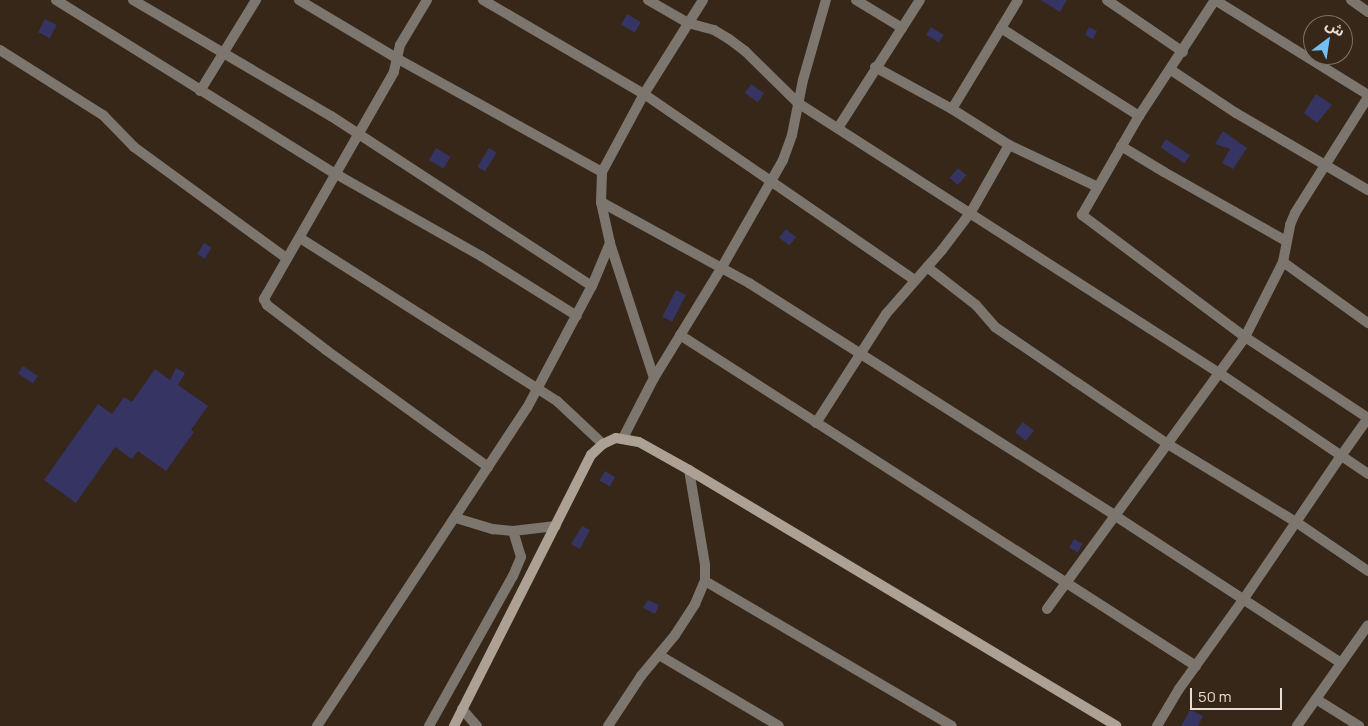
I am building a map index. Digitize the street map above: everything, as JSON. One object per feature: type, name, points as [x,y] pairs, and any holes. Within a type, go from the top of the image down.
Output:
[{"type":"main road","points":[[454,726],[591,455],[603,444],[616,438],[623,438],[638,442],[689,470],[1116,726]]},
{"type":"street","points":[[56,0],[336,174],[481,256],[577,316]]},
{"type":"street","points":[[133,0],[331,116],[592,286]]},
{"type":"street","points":[[200,91],[256,0]]},
{"type":"street","points":[[299,0],[398,59],[602,172]]},
{"type":"street","points":[[427,0],[400,45],[394,72],[265,296],[267,305],[488,468]]},
{"type":"street","points":[[483,0],[644,94],[915,280]]},
{"type":"street","points":[[648,0],[688,23],[714,30],[736,44],[798,103],[971,212],[1219,373],[1368,474]]},
{"type":"street","points":[[654,378],[610,243],[601,202],[602,172],[644,94],[702,0]]},
{"type":"street","points":[[623,438],[654,378],[772,181],[789,145],[798,103],[826,0]]},
{"type":"street","points":[[856,0],[902,28]]},
{"type":"street","points":[[838,128],[875,67],[920,0]]},
{"type":"street","points":[[952,109],[1018,0]]},
{"type":"street","points":[[1047,608],[1166,443],[1245,338],[1283,262],[1286,240],[1295,213],[1368,96],[1215,0],[1183,52],[1139,116],[1082,213],[1084,218],[1245,338],[1368,418],[1156,726]]},
{"type":"street","points":[[1351,0],[1368,12]]},
{"type":"street","points":[[1110,1],[1183,52]]},
{"type":"street","points":[[1001,28],[1139,116]]},
{"type":"street","points":[[0,50],[103,115],[134,147],[286,258]]},
{"type":"street","points":[[875,67],[952,109],[1009,145],[1098,187]]},
{"type":"street","points":[[1171,70],[1236,114],[1325,167],[1368,190]]},
{"type":"street","points":[[816,423],[886,314],[971,212],[1009,145]]},
{"type":"street","points":[[1121,146],[1286,240]]},
{"type":"street","points":[[601,202],[722,267],[1114,515],[1341,663]]},
{"type":"street","points":[[300,238],[538,389],[571,413],[603,444]]},
{"type":"street","points":[[317,726],[456,518],[538,389],[592,286],[610,243]]},
{"type":"street","points":[[1283,262],[1368,323]]},
{"type":"street","points":[[927,267],[976,305],[996,327],[1166,443],[1296,522],[1368,571]]},
{"type":"street","points":[[680,335],[1196,666]]},
{"type":"street","points":[[608,726],[641,676],[659,655],[695,604],[705,581],[705,565],[689,470]]},
{"type":"street","points":[[456,518],[492,529],[513,531],[556,526]]},
{"type":"street","points":[[429,726],[513,576],[521,557],[513,531]]},
{"type":"street","points":[[705,581],[952,726]]},
{"type":"street","points":[[1297,726],[1368,625]]},
{"type":"street","points":[[659,655],[779,726]]},
{"type":"street","points":[[1316,699],[1359,726]]},
{"type":"street","points":[[462,709],[477,726]]},
{"type":"building","points":[[1041,0],[1067,0],[1060,12]]},
{"type":"building","points":[[627,14],[641,22],[635,32],[621,24]]},
{"type":"building","points":[[45,19],[57,25],[50,38],[38,32]]},
{"type":"building","points":[[931,27],[944,35],[939,43],[926,35]]},
{"type":"building","points":[[1089,27],[1097,31],[1093,39],[1085,35]]},
{"type":"building","points":[[751,84],[764,93],[758,102],[745,93]]},
{"type":"building","points":[[1316,94],[1332,105],[1317,123],[1304,113]]},
{"type":"building","points":[[1223,131],[1247,148],[1233,169],[1222,163],[1230,149],[1215,144]]},
{"type":"building","points":[[1166,139],[1190,155],[1184,164],[1160,147]]},
{"type":"building","points":[[436,148],[451,157],[443,169],[429,160]]},
{"type":"building","points":[[489,148],[497,153],[485,171],[477,167]]},
{"type":"building","points":[[958,168],[966,175],[958,185],[949,178]]},
{"type":"building","points":[[786,229],[796,237],[789,246],[779,238]]},
{"type":"building","points":[[204,243],[212,248],[205,259],[197,254]]},
{"type":"building","points":[[676,290],[686,295],[672,322],[662,317]]},
{"type":"building","points":[[23,366],[38,376],[33,384],[18,373]]},
{"type":"building","points":[[176,368],[185,373],[178,385],[208,406],[191,430],[194,432],[166,471],[138,451],[132,459],[115,447],[76,503],[44,480],[98,404],[112,414],[124,397],[132,402],[155,369],[170,380]]},
{"type":"building","points":[[1023,422],[1034,431],[1026,441],[1015,432]]},
{"type":"building","points":[[605,471],[615,477],[610,487],[599,480]]},
{"type":"building","points":[[582,526],[590,530],[580,549],[571,544]]},
{"type":"building","points":[[1074,539],[1083,544],[1078,553],[1069,548]]},
{"type":"building","points":[[648,600],[659,605],[655,614],[643,608]]},
{"type":"building","points":[[1190,710],[1203,716],[1198,726],[1181,726]]}]
